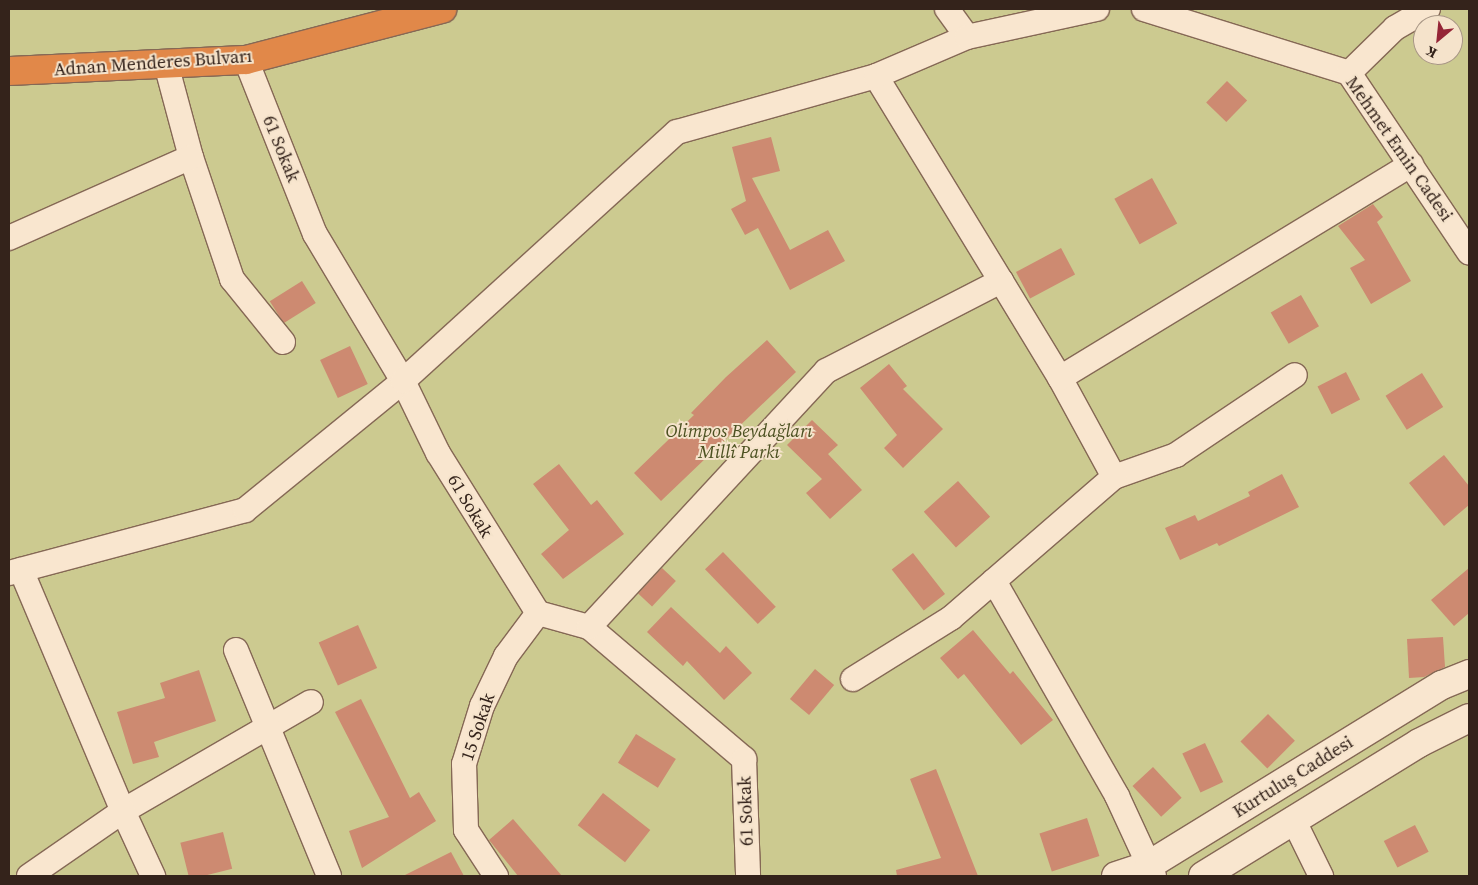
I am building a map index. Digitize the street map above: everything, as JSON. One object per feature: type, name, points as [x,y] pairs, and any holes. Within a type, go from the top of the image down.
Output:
[{"type":"highway","name":"Adnan Menderes Bulvarı","points":[[9,71],[246,60],[442,9]]},
{"type":"street","points":[[947,9],[967,37]]},
{"type":"street","points":[[153,876],[15,572],[245,510],[404,381],[677,132],[876,76],[967,37],[1097,9]]},
{"type":"street","name":"Mehmet Emin Cadesi","points":[[1144,9],[1349,73],[1469,252]]},
{"type":"street","points":[[1349,73],[1395,28],[1428,9]]},
{"type":"street","name":"61 Sokak","points":[[246,60],[315,234],[404,381],[438,453],[538,613],[589,627],[744,759],[748,876]]},
{"type":"street","points":[[166,64],[191,158],[232,279],[283,342]]},
{"type":"street","points":[[876,76],[1060,378],[1114,478]]},
{"type":"street","points":[[9,238],[191,158]]},
{"type":"street","points":[[1060,378],[1411,165]]},
{"type":"street","points":[[589,627],[826,371],[1001,281]]},
{"type":"street","points":[[853,679],[951,618],[1114,478],[1176,455],[1294,376]]},
{"type":"street","points":[[994,581],[1117,796],[1151,871]]},
{"type":"street","name":"15 Sokak","points":[[496,876],[466,830],[464,764],[482,706],[506,656],[538,613]]},
{"type":"street","points":[[236,650],[328,876]]},
{"type":"street","name":"Kurtuluş Caddesi","points":[[1116,876],[1151,871],[1442,685],[1469,674]]},
{"type":"street","points":[[29,876],[123,811],[311,702]]},
{"type":"street","name":"Kurtuluş Caddesi","points":[[1203,876],[1419,743],[1469,718]]},
{"type":"street","points":[[1294,819],[1321,876]]},
{"type":"green space","name":"Olimpos Beydağları Millî Parkı","points":[[9,9],[1469,9],[1469,876],[9,876]]},
{"type":"building","points":[[1227,81],[1247,100],[1226,122],[1206,103]]},
{"type":"building","points":[[771,137],[780,171],[752,178],[790,250],[828,230],[845,261],[790,290],[758,228],[745,235],[731,209],[746,201],[732,147]]},
{"type":"building","points":[[1152,178],[1177,223],[1140,244],[1114,199]]},
{"type":"building","points":[[1373,204],[1383,217],[1377,222],[1411,281],[1371,304],[1350,268],[1365,260],[1338,226]]},
{"type":"building","points":[[1061,248],[1075,274],[1030,298],[1016,272]]},
{"type":"building","points":[[302,281],[316,303],[284,323],[270,301]]},
{"type":"building","points":[[1301,295],[1319,326],[1289,344],[1271,312]]},
{"type":"building","points":[[767,340],[796,372],[661,501],[634,473],[694,415],[691,413],[726,377]]},
{"type":"building","points":[[350,346],[368,384],[338,398],[320,360]]},
{"type":"building","points":[[889,364],[907,386],[903,389],[943,429],[903,468],[884,448],[897,435],[860,388]]},
{"type":"building","points":[[1346,372],[1360,400],[1332,414],[1317,387]]},
{"type":"building","points":[[1422,373],[1443,407],[1407,430],[1386,396]]},
{"type":"building","points":[[812,420],[838,445],[828,454],[862,490],[830,519],[806,493],[822,479],[787,445]]},
{"type":"building","points":[[1444,455],[1469,486],[1469,505],[1444,526],[1409,483]]},
{"type":"building","points":[[559,464],[591,505],[597,500],[624,534],[563,579],[541,554],[569,530],[533,484]]},
{"type":"building","points":[[1282,474],[1299,507],[1219,546],[1217,543],[1180,560],[1165,528],[1195,515],[1198,521],[1250,496],[1248,492]]},
{"type":"building","points":[[958,481],[990,517],[956,547],[924,512]]},
{"type":"building","points":[[723,552],[776,607],[758,624],[705,569]]},
{"type":"building","points":[[913,553],[945,594],[924,611],[892,570]]},
{"type":"building","points":[[662,568],[676,581],[652,607],[638,594]]},
{"type":"building","points":[[1469,568],[1469,613],[1454,626],[1431,600]]},
{"type":"building","points":[[671,607],[720,653],[726,646],[752,673],[724,700],[687,661],[683,666],[647,632]]},
{"type":"building","points":[[358,625],[377,668],[338,685],[319,642]]},
{"type":"building","points":[[973,630],[1010,674],[1013,671],[1053,720],[1021,745],[964,674],[958,679],[940,658]]},
{"type":"building","points":[[1443,637],[1445,667],[1424,677],[1409,678],[1407,639]]},
{"type":"building","points":[[815,669],[834,685],[809,715],[790,699]]},
{"type":"building","points":[[199,670],[216,721],[154,742],[159,757],[133,764],[117,712],[165,698],[160,683]]},
{"type":"building","points":[[361,699],[410,798],[419,792],[436,821],[362,868],[349,831],[389,817],[335,712]]},
{"type":"building","points":[[1268,714],[1295,741],[1267,768],[1240,742]]},
{"type":"building","points":[[636,734],[676,759],[658,788],[618,763]]},
{"type":"building","points":[[1205,743],[1223,782],[1201,793],[1182,754]]},
{"type":"building","points":[[1153,767],[1182,798],[1161,817],[1133,786]]},
{"type":"building","points":[[936,769],[978,876],[897,876],[896,870],[941,858],[910,779]]},
{"type":"building","points":[[603,793],[650,830],[625,862],[578,825]]},
{"type":"building","points":[[1087,818],[1099,856],[1052,871],[1039,833]]},
{"type":"building","points":[[513,819],[562,876],[518,876],[489,840]]},
{"type":"building","points":[[1415,825],[1429,852],[1397,868],[1384,841]]},
{"type":"building","points":[[223,832],[232,869],[204,876],[189,876],[180,843]]},
{"type":"building","points":[[451,852],[464,876],[403,876]]}]
